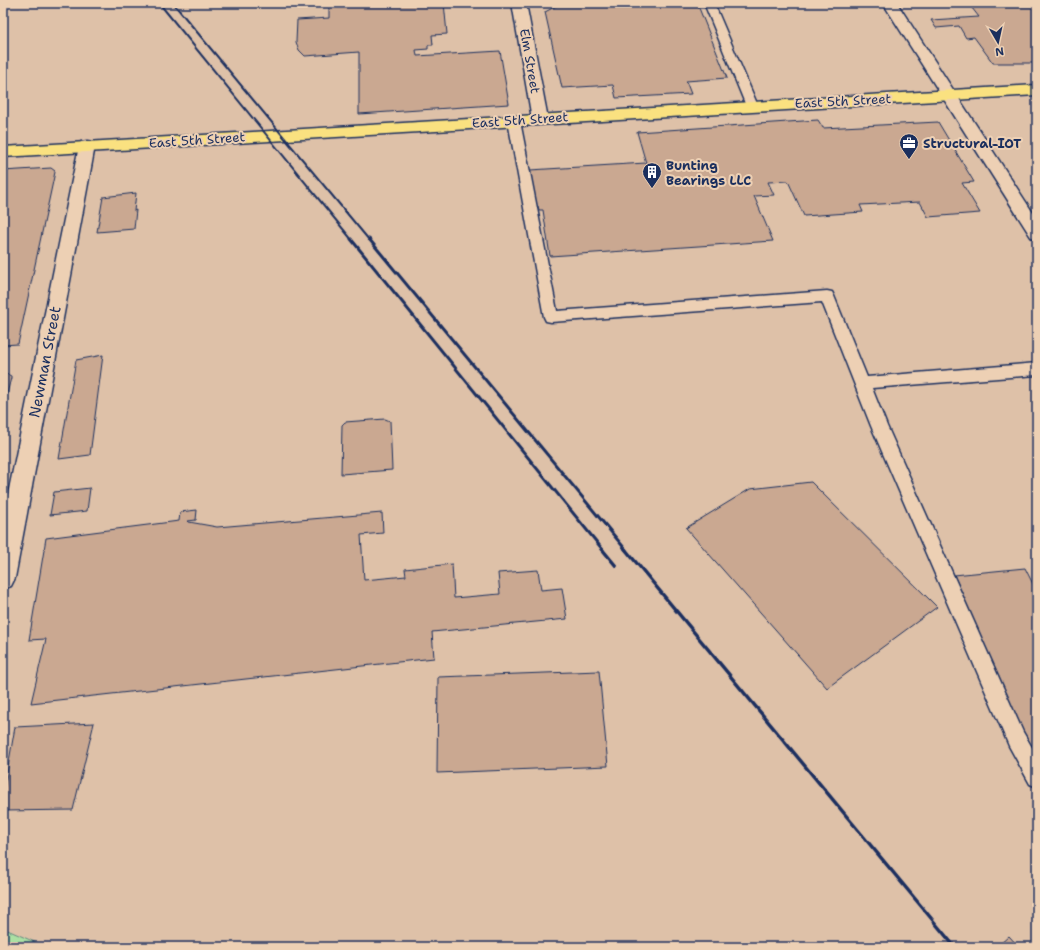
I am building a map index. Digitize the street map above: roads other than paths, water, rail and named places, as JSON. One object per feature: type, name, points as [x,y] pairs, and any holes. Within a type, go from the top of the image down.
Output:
[{"type":"main road","name":"East 5th Street","points":[[3,152],[1037,90]]},
{"type":"street","name":"Elm Street","points":[[519,3],[540,119]]},
{"type":"street","points":[[890,3],[1037,233]]},
{"type":"street","name":"Newman Street","points":[[3,578],[87,146]]},
{"type":"lane","points":[[708,3],[752,106]]},
{"type":"lane","points":[[514,121],[551,318],[828,296],[879,426],[1016,739],[1037,777]]},
{"type":"lane","points":[[862,383],[1037,368]]},
{"type":"railway","points":[[159,3],[352,240]]},
{"type":"railway","points":[[173,3],[369,240]]},
{"type":"railway","points":[[351,239],[603,550]]},
{"type":"railway","points":[[369,239],[626,550]]},
{"type":"railway","points":[[602,549],[616,566]]},
{"type":"railway","points":[[625,549],[955,947]]},
{"type":"place","name":"Structural-IOT","points":[[909,160]]},
{"type":"place","name":"Bunting Bearings LLC","points":[[652,189]]}]
